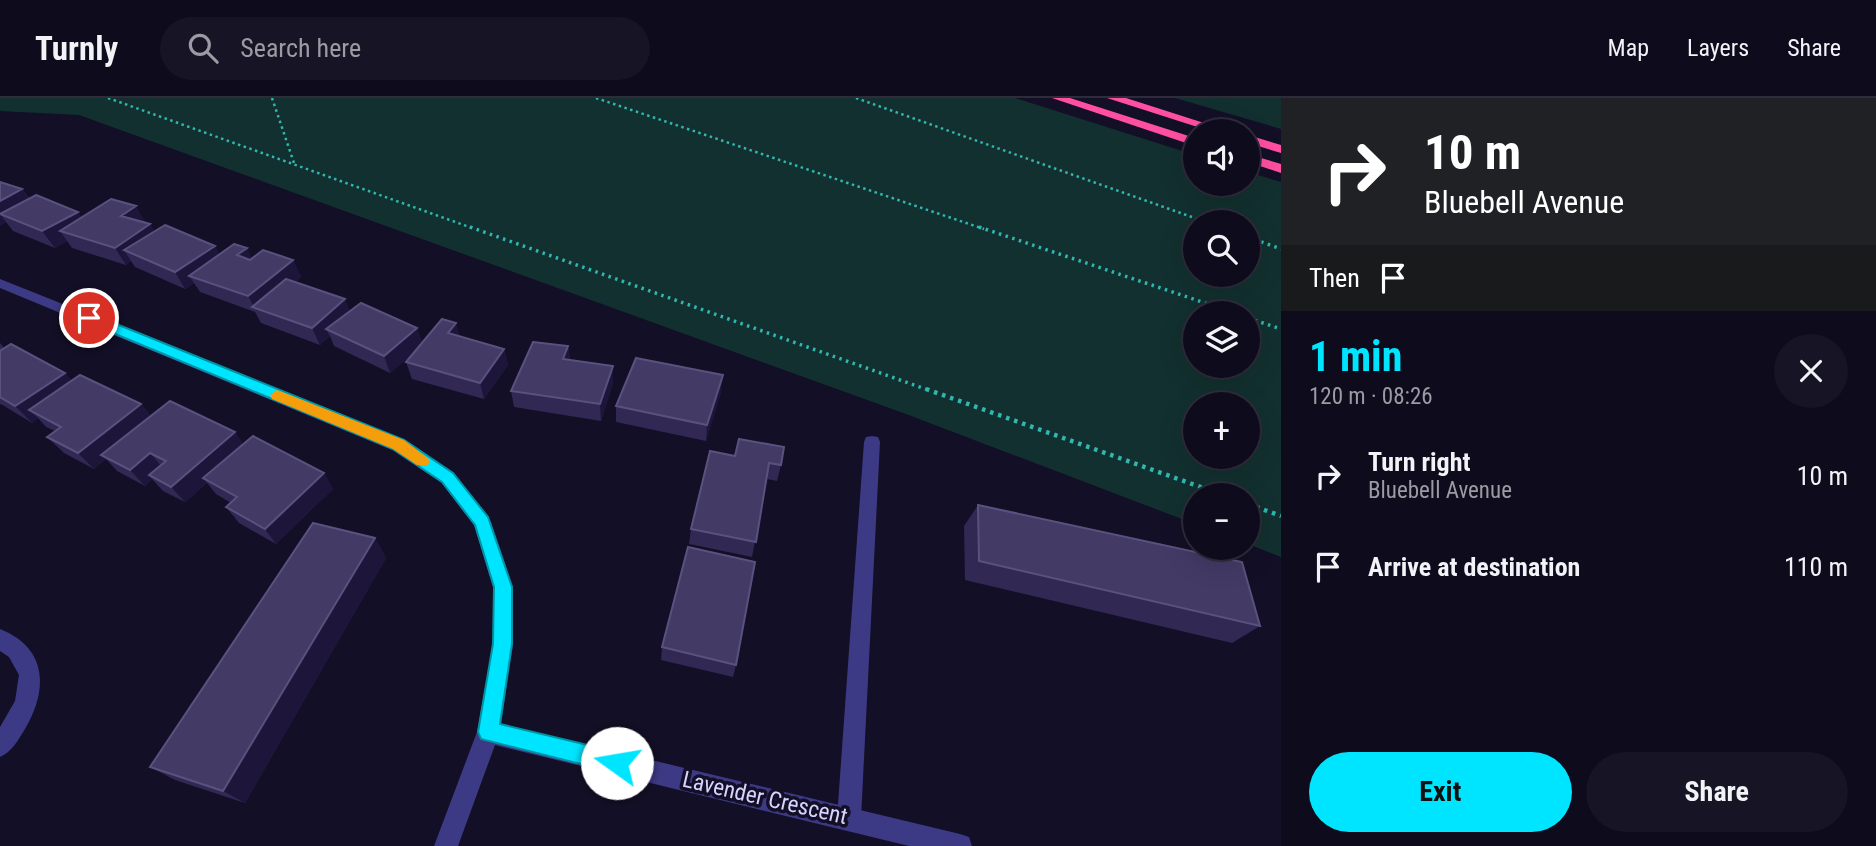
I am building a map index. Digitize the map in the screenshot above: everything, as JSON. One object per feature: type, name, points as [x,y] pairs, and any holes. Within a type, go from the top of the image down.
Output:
[{"type":"highway","points":[[1058,98],[1183,138]]},
{"type":"highway","points":[[1113,98],[1183,119]]},
{"type":"highway","points":[[1260,143],[1281,149]]},
{"type":"highway","points":[[1260,162],[1281,169]]},
{"type":"street","points":[[0,283],[398,444],[448,478],[482,522],[503,587],[503,644],[488,732],[446,846]]},
{"type":"street","points":[[849,818],[872,442]]},
{"type":"street","points":[[0,639],[17,648],[28,669],[31,693],[20,720],[0,746]]},
{"type":"street","name":"Lavender Crescent","points":[[488,732],[961,846]]},
{"type":"path","points":[[108,98],[1189,483]]},
{"type":"path","points":[[272,98],[295,164]]},
{"type":"path","points":[[596,98],[1199,301]]},
{"type":"path","points":[[856,98],[1183,214]]},
{"type":"path","points":[[1260,241],[1281,248]]},
{"type":"path","points":[[1260,322],[1281,329]]},
{"type":"path","points":[[1260,508],[1281,516]]},
{"type":"green space","points":[[0,98],[1015,98],[1183,151],[1183,196],[1260,196],[1260,176],[1281,182],[1281,557],[1260,549],[1260,483],[1183,483],[1183,519],[906,414],[79,115],[0,111]]},
{"type":"green space","points":[[1175,98],[1281,98],[1281,129],[1260,123],[1260,119],[1247,119]]},
{"type":"building","points":[[0,182],[22,189],[0,201]]},
{"type":"building","points":[[36,195],[78,212],[42,231],[0,214]]},
{"type":"building","points":[[111,199],[136,206],[121,216],[150,224],[115,248],[60,231]]},
{"type":"building","points":[[165,225],[215,246],[175,272],[124,250]]},
{"type":"building","points":[[234,244],[247,248],[237,255],[250,260],[263,250],[293,260],[248,296],[189,276]]},
{"type":"building","points":[[286,279],[345,299],[312,328],[252,307]]},
{"type":"building","points":[[361,303],[417,328],[384,356],[326,329]]},
{"type":"building","points":[[442,319],[456,323],[448,333],[504,349],[480,383],[406,362]]},
{"type":"building","points":[[533,342],[568,346],[563,359],[613,366],[600,404],[511,391]]},
{"type":"building","points":[[11,344],[65,373],[15,406],[0,397],[0,351]]},
{"type":"building","points":[[636,358],[723,375],[707,425],[616,406]]},
{"type":"building","points":[[80,375],[141,404],[78,453],[47,437],[61,427],[29,410]]},
{"type":"building","points":[[170,401],[235,432],[171,487],[149,475],[166,461],[150,453],[130,470],[101,455]]},
{"type":"building","points":[[253,436],[324,473],[265,529],[226,507],[237,497],[203,478]]},
{"type":"building","points":[[739,439],[784,447],[781,465],[769,463],[756,542],[691,529],[710,451],[735,456]]},
{"type":"building","points":[[978,505],[1183,549],[1183,560],[1242,562],[1260,626],[979,561]]},
{"type":"building","points":[[313,523],[375,538],[223,791],[150,767]]},
{"type":"building","points":[[688,547],[755,562],[736,665],[662,647]]},
{"type":"slow traffic","points":[[277,395],[398,444],[422,460]]},
{"type":"route","points":[[89,318],[398,444],[448,478],[482,522],[503,587],[503,644],[488,732],[617,763]]}]
